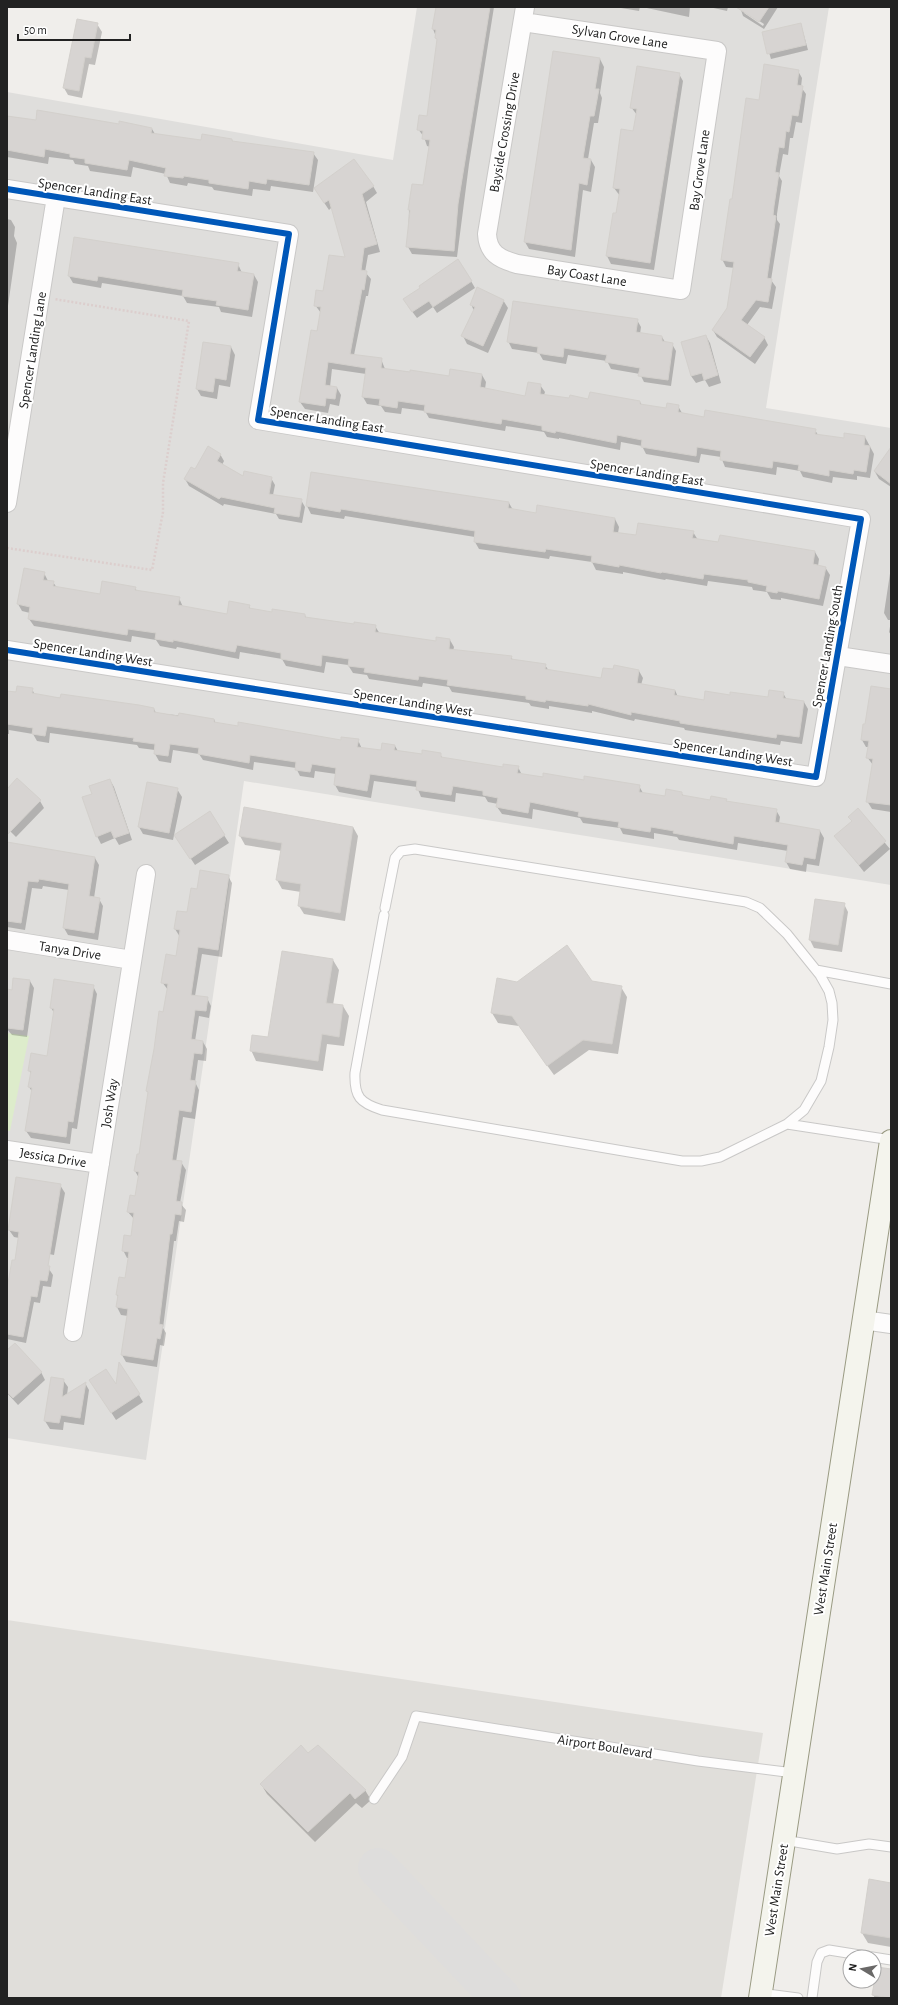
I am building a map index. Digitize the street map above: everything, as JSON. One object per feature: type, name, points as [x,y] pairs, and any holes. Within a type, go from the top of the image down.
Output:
[{"type":"main road","name":"West Main Street","points":[[760,1995],[891,1141]]},
{"type":"street","name":"Sylvan Grove Lane","points":[[524,14],[717,51]]},
{"type":"street","name":"Bayside Crossing Drive","points":[[494,254],[487,242],[487,234],[524,14]]},
{"type":"street","name":"Bay Grove Lane","points":[[682,290],[717,51]]},
{"type":"street","name":"Spencer Landing East","points":[[7,189],[289,234],[258,420],[861,519]]},
{"type":"street","name":"Spencer Landing Lane","points":[[7,502],[56,197]]},
{"type":"street","name":"Bay Coast Lane","points":[[494,254],[500,259],[517,264],[682,290]]},
{"type":"street","name":"Spencer Landing South","points":[[816,777],[861,519]]},
{"type":"street","name":"Spencer Landing West","points":[[7,650],[816,777]]},
{"type":"street","points":[[838,656],[891,664]]},
{"type":"street","name":"Josh Way","points":[[72,1332],[146,874]]},
{"type":"street","name":"Tanya Drive","points":[[7,940],[132,960]]},
{"type":"street","name":"Jessica Drive","points":[[7,1150],[100,1164]]},
{"type":"street","points":[[863,1320],[891,1324]]},
{"type":"lane","points":[[415,849],[746,902],[760,908],[771,917],[816,970],[829,991],[832,1003],[833,1020],[829,1047],[821,1081],[804,1110],[787,1124],[720,1157],[702,1161],[682,1161],[382,1110],[369,1106],[359,1098],[355,1087],[355,1073],[384,912],[395,858],[401,851],[415,849]]},
{"type":"lane","points":[[816,970],[891,984]]},
{"type":"lane","points":[[787,1124],[891,1141]]},
{"type":"lane","name":"Airport Boulevard","points":[[374,1799],[402,1757],[416,1716],[698,1761],[794,1773]]},
{"type":"lane","points":[[784,1840],[837,1849],[870,1844],[891,1847]]},
{"type":"lane","points":[[812,1998],[817,1962],[821,1953],[829,1950],[891,1960]]},
{"type":"lane","points":[[760,1995],[798,1998]]},
{"type":"path","points":[[7,548],[152,570],[163,512],[163,483],[189,321],[40,297]]},
{"type":"shaded area","points":[[417,7],[829,7],[766,408],[891,428],[891,885],[244,781],[146,1460],[7,1438],[7,92],[393,160]]},
{"type":"shaded area","points":[[7,1620],[763,1733],[721,1998],[7,1998]]},
{"type":"green space","points":[[7,1033],[29,1036],[10,1131],[7,1131]]},
{"type":"building","points":[[436,7],[490,7],[458,204],[454,251],[406,247],[410,210],[408,210],[412,184],[423,185],[430,140],[422,139],[423,131],[417,130],[419,115],[427,116],[437,39],[435,38],[436,30],[432,29]]},
{"type":"building","points":[[736,7],[769,7],[759,22]]},
{"type":"building","points":[[77,19],[98,23],[91,58],[85,57],[79,91],[63,88]]},
{"type":"building","points":[[801,23],[806,45],[767,54],[762,32]]},
{"type":"building","points":[[553,51],[600,58],[595,89],[599,89],[594,116],[590,116],[583,158],[591,159],[587,185],[579,183],[571,250],[524,242]]},
{"type":"building","points":[[764,64],[799,70],[797,85],[803,86],[798,116],[792,115],[789,132],[786,131],[784,148],[779,147],[775,172],[779,173],[773,215],[776,216],[767,278],[772,279],[768,302],[756,300],[741,320],[765,337],[750,357],[712,330],[727,308],[734,262],[721,260],[730,199],[732,199],[746,98],[759,100]]},
{"type":"building","points":[[637,66],[680,73],[650,263],[606,256],[613,213],[616,213],[620,189],[613,188],[621,129],[633,131],[637,109],[630,108]]},
{"type":"building","points":[[37,110],[119,124],[119,121],[152,128],[151,133],[201,140],[202,134],[232,139],[232,141],[314,152],[309,185],[267,179],[266,184],[249,181],[248,189],[209,183],[209,180],[184,176],[183,178],[164,176],[166,168],[129,160],[127,170],[85,163],[85,159],[70,157],[70,154],[45,149],[44,157],[7,150],[7,116],[36,120]]},
{"type":"building","points":[[354,159],[374,186],[362,194],[377,244],[364,248],[361,270],[367,271],[364,290],[362,289],[350,354],[382,358],[381,368],[410,372],[410,370],[449,376],[450,369],[482,374],[480,387],[525,396],[528,382],[541,384],[540,394],[569,398],[570,395],[588,399],[590,392],[640,401],[640,404],[666,408],[667,403],[679,405],[678,412],[704,417],[705,410],[816,429],[815,434],[844,438],[844,433],[865,436],[864,445],[870,446],[866,472],[854,470],[853,474],[829,470],[829,476],[798,470],[799,465],[773,461],[772,468],[720,460],[721,451],[697,447],[696,456],[641,447],[642,440],[617,435],[616,443],[556,431],[555,433],[542,430],[542,426],[502,419],[501,424],[424,412],[425,405],[398,401],[397,408],[379,405],[380,399],[362,397],[366,368],[328,362],[325,385],[337,387],[335,399],[326,398],[325,406],[299,402],[311,330],[317,331],[321,307],[314,306],[316,290],[323,291],[329,255],[345,257],[329,200],[324,203],[314,188]]},
{"type":"building","points":[[74,237],[239,263],[237,271],[254,274],[248,310],[216,305],[217,301],[182,296],[183,290],[98,276],[97,281],[68,276]]},
{"type":"building","points":[[458,259],[472,281],[433,307],[429,301],[412,312],[403,299]]},
{"type":"building","points":[[477,287],[504,300],[483,346],[461,336],[475,307],[470,305]]},
{"type":"building","points":[[513,301],[638,319],[636,332],[662,336],[662,341],[673,343],[668,380],[638,376],[640,368],[605,362],[607,355],[564,348],[563,357],[537,353],[538,347],[507,342]]},
{"type":"building","points":[[706,335],[718,375],[704,380],[702,373],[691,376],[681,342]]},
{"type":"building","points":[[203,342],[231,346],[226,380],[215,378],[213,392],[196,389]]},
{"type":"building","points":[[208,446],[221,454],[217,461],[243,476],[244,471],[272,477],[269,494],[302,499],[299,517],[274,513],[275,508],[221,497],[219,499],[184,479],[191,467],[195,469]]},
{"type":"building","points":[[891,447],[891,484],[874,471]]},
{"type":"building","points":[[311,472],[509,502],[508,508],[536,513],[537,505],[615,518],[613,532],[636,535],[638,523],[694,531],[692,538],[718,542],[720,535],[815,551],[813,564],[826,567],[819,599],[778,591],[777,593],[766,591],[767,586],[748,582],[748,580],[704,574],[703,579],[619,565],[619,567],[591,562],[592,556],[546,549],[545,552],[474,542],[475,531],[341,509],[340,512],[306,506]]},
{"type":"building","points":[[24,568],[45,572],[43,580],[54,581],[53,586],[100,594],[102,581],[136,587],[135,590],[180,597],[178,605],[227,614],[229,601],[250,605],[249,608],[272,612],[272,609],[305,614],[305,617],[354,624],[354,622],[376,625],[375,632],[436,641],[436,637],[450,639],[449,649],[512,656],[511,659],[546,664],[545,669],[601,678],[603,668],[613,669],[614,665],[639,670],[637,683],[675,690],[674,695],[704,700],[705,691],[730,695],[730,692],[768,697],[769,690],[784,692],[783,698],[804,701],[799,737],[777,734],[776,738],[680,723],[680,721],[631,712],[631,715],[588,704],[588,706],[546,700],[545,702],[526,699],[526,696],[447,685],[448,680],[419,676],[418,680],[364,672],[365,668],[348,666],[349,659],[322,655],[321,666],[281,659],[281,653],[237,645],[235,652],[173,640],[173,642],[155,639],[156,633],[128,629],[127,635],[28,619],[30,607],[17,604]]},
{"type":"building","points":[[17,686],[33,688],[32,693],[60,698],[61,694],[139,705],[154,708],[154,712],[178,716],[179,713],[214,719],[214,722],[238,726],[238,722],[341,740],[341,737],[359,739],[357,747],[381,750],[382,743],[395,745],[394,750],[422,754],[422,750],[441,753],[441,757],[503,767],[503,764],[519,766],[517,773],[543,777],[543,773],[584,780],[584,776],[640,785],[639,792],[665,796],[666,789],[682,792],[682,795],[710,800],[711,796],[727,799],[726,801],[777,809],[775,822],[820,830],[815,859],[804,857],[802,865],[785,862],[788,845],[734,836],[733,844],[673,833],[674,831],[651,827],[650,832],[618,827],[619,822],[578,816],[579,812],[530,802],[528,813],[496,807],[498,798],[483,795],[483,791],[453,786],[451,795],[416,790],[417,781],[370,774],[367,791],[334,785],[336,768],[312,764],[310,772],[295,770],[296,762],[250,755],[249,763],[198,754],[199,748],[170,744],[168,756],[154,754],[155,744],[133,741],[134,738],[47,726],[45,736],[32,734],[33,728],[7,724],[7,691],[16,692]]},
{"type":"building","points":[[871,686],[891,689],[891,805],[866,802],[873,759],[866,758],[869,741],[861,740]]},
{"type":"building","points":[[17,778],[41,800],[7,835],[7,789]]},
{"type":"building","points":[[110,779],[129,833],[114,838],[111,831],[96,837],[82,797],[92,794],[89,786]]},
{"type":"building","points":[[147,782],[178,788],[169,833],[138,827]]},
{"type":"building","points":[[244,807],[353,827],[340,913],[298,906],[301,884],[276,880],[282,843],[239,836]]},
{"type":"building","points":[[858,808],[886,841],[859,865],[834,836],[852,821],[848,817]]},
{"type":"building","points":[[210,811],[225,835],[190,859],[174,835]]},
{"type":"building","points":[[7,842],[95,857],[89,896],[100,898],[94,933],[63,928],[69,884],[39,879],[38,882],[28,881],[21,923],[7,921]]},
{"type":"building","points":[[200,870],[229,875],[218,950],[198,947],[191,995],[208,997],[206,1011],[195,1010],[191,1039],[203,1041],[202,1054],[194,1053],[190,1080],[196,1081],[191,1112],[179,1110],[172,1160],[182,1161],[176,1201],[182,1202],[181,1215],[175,1214],[172,1234],[170,1234],[159,1324],[163,1325],[160,1339],[157,1338],[153,1360],[121,1355],[128,1309],[116,1307],[118,1295],[116,1295],[119,1277],[125,1278],[129,1252],[122,1251],[124,1235],[131,1236],[134,1213],[127,1212],[130,1195],[135,1196],[139,1172],[134,1171],[137,1154],[139,1154],[148,1092],[146,1091],[159,1011],[163,1012],[168,984],[161,983],[166,954],[176,956],[180,930],[174,929],[177,911],[187,912],[191,888],[197,889]]},
{"type":"building","points":[[815,899],[845,903],[838,945],[809,940]]},
{"type":"building","points":[[567,945],[592,981],[622,986],[612,1044],[583,1040],[547,1066],[512,1016],[491,1013],[497,978],[517,982]]},
{"type":"building","points":[[282,951],[333,959],[326,1003],[343,1005],[339,1037],[322,1034],[318,1061],[250,1051],[252,1035],[268,1037]]},
{"type":"building","points":[[13,978],[30,980],[23,1030],[7,1028],[7,989],[12,990]]},
{"type":"building","points":[[54,979],[94,985],[73,1122],[68,1121],[66,1137],[25,1131],[32,1088],[28,1087],[31,1071],[28,1071],[31,1053],[47,1056],[54,1009],[50,1008]]},
{"type":"building","points":[[16,1177],[61,1184],[47,1281],[40,1280],[37,1297],[31,1296],[23,1337],[7,1334],[7,1289],[12,1260],[15,1260],[19,1232],[8,1230]]},
{"type":"building","points":[[15,1343],[42,1372],[13,1398],[7,1392],[7,1350]]},
{"type":"building","points":[[119,1362],[140,1394],[111,1413],[89,1380],[106,1369],[116,1384]]},
{"type":"building","points":[[51,1377],[64,1379],[62,1397],[86,1382],[80,1418],[61,1415],[59,1423],[44,1421]]},
{"type":"building","points":[[301,1745],[308,1753],[318,1745],[366,1790],[355,1799],[350,1793],[308,1832],[260,1784]]},
{"type":"building","points":[[869,1879],[891,1883],[891,1938],[861,1933]]},
{"type":"building","points":[[882,1968],[891,1969],[891,1998],[872,1995],[873,1989],[882,1989]]},
{"type":"taxiway","points":[[378,1868],[501,1998]]},
{"type":"cycle path","points":[[7,189],[289,234],[258,420],[861,519],[816,777],[7,650]]}]
